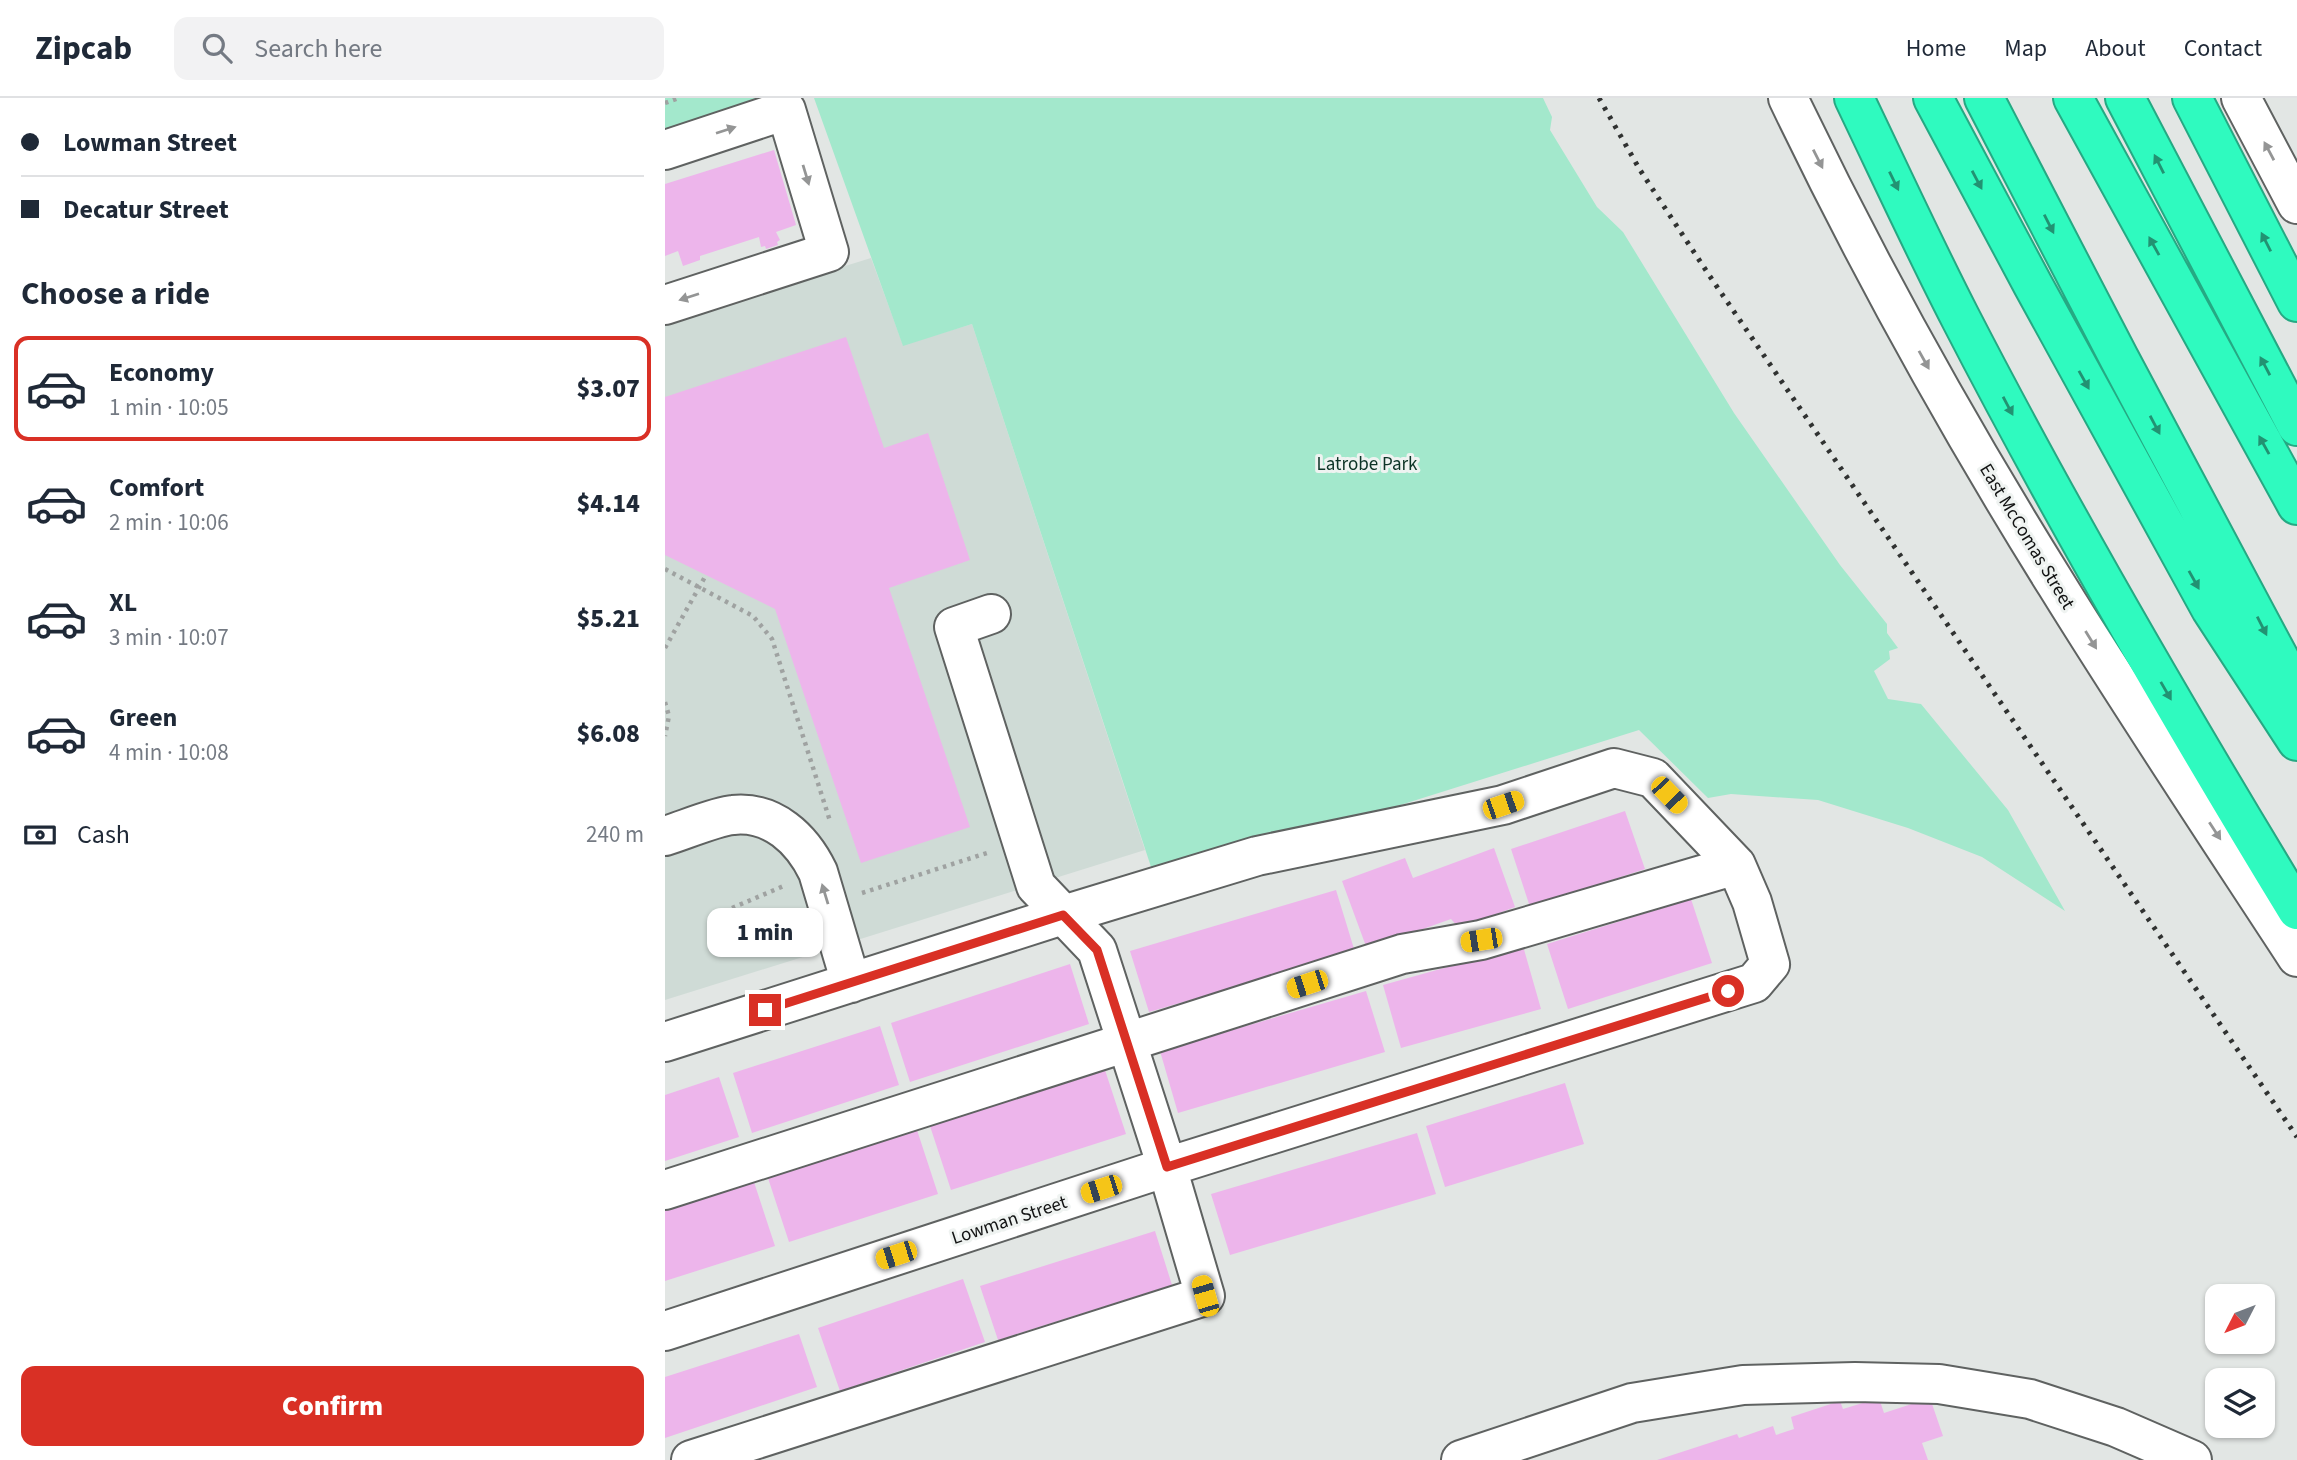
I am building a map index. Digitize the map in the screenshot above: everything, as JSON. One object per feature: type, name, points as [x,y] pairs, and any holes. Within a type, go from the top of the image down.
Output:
[{"type":"highway","points":[[1854,98],[1960,317],[2083,544],[2226,794],[2297,910]]},
{"type":"highway","points":[[1933,98],[2211,609],[2297,741]]},
{"type":"highway","points":[[1984,98],[2297,692]]},
{"type":"highway","points":[[2073,98],[2297,505]]},
{"type":"highway","points":[[2125,98],[2297,426]]},
{"type":"highway","points":[[2192,98],[2297,302]]},
{"type":"street","name":"East McComas Street","points":[[1787,98],[1919,352],[1991,477],[2116,679],[2297,957]]},
{"type":"street","points":[[2241,98],[2297,204]]},
{"type":"street","points":[[665,150],[786,110],[829,252],[665,305]]},
{"type":"street","points":[[691,1460],[1205,1296],[1167,1167],[1097,950],[1036,886],[1021,842],[954,627],[991,614]]},
{"type":"street","points":[[665,1042],[1257,856],[1503,805],[1614,768],[1653,778],[1736,865],[1481,940],[1402,954],[665,1190]]},
{"type":"street","points":[[665,836],[733,814],[767,818],[794,836],[810,855],[818,872],[851,983]]},
{"type":"street","name":"Lowman Street","points":[[665,1331],[1167,1167],[1754,983],[1770,964],[1752,902],[1736,865]]},
{"type":"street","points":[[1461,1460],[1632,1404],[1743,1385],[1855,1382],[1939,1384],[2030,1399],[2120,1444],[2192,1460]]},
{"type":"path","points":[[665,103],[679,98]]},
{"type":"path","points":[[665,569],[753,616],[772,639],[831,823]]},
{"type":"path","points":[[665,648],[706,575]]},
{"type":"path","points":[[665,702],[669,716],[665,736]]},
{"type":"path","points":[[853,895],[1021,842]]},
{"type":"path","points":[[732,908],[818,872]]},
{"type":"shaded area","points":[[871,258],[903,345],[972,324],[1145,850],[665,1000],[665,322]]},
{"type":"green space","points":[[665,98],[794,98],[665,139]]},
{"type":"green space","name":"Latrobe Park","points":[[814,98],[1543,98],[1552,117],[1550,130],[1597,207],[1623,232],[1734,413],[1840,565],[1887,624],[1887,633],[1898,648],[1889,651],[1890,659],[1874,671],[1888,699],[1921,704],[2008,810],[2065,911],[1982,857],[1908,828],[1818,800],[1731,794],[1708,798],[1639,730],[1156,882],[972,324],[903,346]]},
{"type":"building","points":[[774,150],[796,225],[776,232],[780,240],[778,245],[766,249],[765,246],[761,247],[759,237],[700,256],[700,260],[683,266],[678,251],[665,256],[665,184]]},
{"type":"building","points":[[846,337],[884,448],[928,433],[970,560],[889,588],[970,827],[861,863],[775,609],[665,555],[665,397]]},
{"type":"building","points":[[1625,811],[1645,869],[1530,907],[1511,849]]},
{"type":"building","points":[[1494,848],[1515,907],[1459,928],[1451,919],[1367,949],[1342,881],[1405,858],[1413,878]]},
{"type":"building","points":[[1336,890],[1355,952],[1149,1012],[1130,951]]},
{"type":"building","points":[[1691,899],[1712,963],[1568,1009],[1547,944]]},
{"type":"building","points":[[1523,946],[1541,1009],[1401,1048],[1383,985]]},
{"type":"building","points":[[1070,964],[1089,1024],[910,1082],[891,1023]]},
{"type":"building","points":[[1366,991],[1385,1052],[1178,1113],[1160,1051]]},
{"type":"building","points":[[880,1026],[899,1085],[752,1133],[733,1073]]},
{"type":"building","points":[[1104,1067],[1126,1134],[951,1190],[929,1123]]},
{"type":"building","points":[[719,1077],[739,1137],[665,1161],[665,1095]]},
{"type":"building","points":[[1565,1083],[1584,1144],[1445,1187],[1426,1126]]},
{"type":"building","points":[[916,1127],[938,1194],[789,1242],[767,1175]]},
{"type":"building","points":[[1417,1133],[1436,1194],[1230,1255],[1211,1194]]},
{"type":"building","points":[[753,1179],[775,1246],[665,1281],[665,1208]]},
{"type":"building","points":[[1155,1231],[1172,1285],[998,1340],[980,1286]]},
{"type":"building","points":[[963,1279],[985,1342],[840,1391],[818,1328]]},
{"type":"building","points":[[799,1334],[817,1387],[665,1438],[665,1377]]},
{"type":"building","points":[[1879,1398],[1884,1413],[1930,1398],[1943,1436],[1922,1443],[1928,1460],[1657,1460],[1737,1434],[1739,1438],[1773,1426],[1776,1435],[1794,1429],[1791,1417],[1840,1401],[1843,1409]]},
{"type":"railway","points":[[1599,98],[1640,170],[1709,275],[2297,1137]]},
{"type":"route","points":[[765,1010],[1063,915],[1097,950],[1167,1167],[1728,991]]}]
